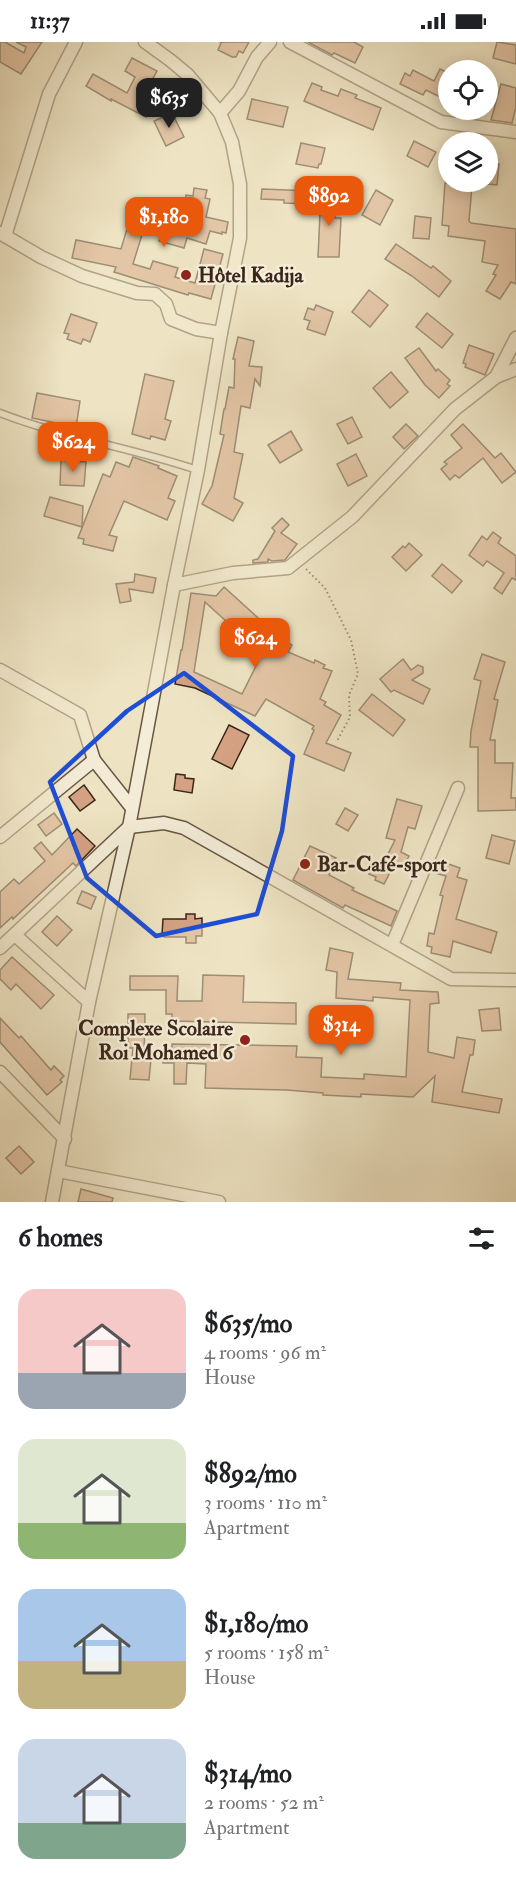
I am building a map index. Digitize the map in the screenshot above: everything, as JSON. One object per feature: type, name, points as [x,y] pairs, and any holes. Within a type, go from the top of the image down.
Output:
[{"type":"street","points":[[76,42],[49,94],[3,234],[41,257],[82,276],[137,293],[155,294],[166,304],[171,319],[196,329],[222,333]]},
{"type":"street","points":[[52,1202],[89,1002],[129,827],[240,238],[240,184],[232,141],[220,113],[188,75],[145,42]]},
{"type":"street","points":[[220,113],[239,90],[257,57],[270,42]]},
{"type":"street","points":[[290,42],[441,122],[516,132]]},
{"type":"street","points":[[496,377],[516,338]]},
{"type":"street","points":[[174,585],[233,573],[288,568],[352,517],[455,409],[496,377],[516,369]]},
{"type":"street","points":[[0,670],[80,715],[94,760],[132,808]]},
{"type":"street","points":[[0,837],[94,760]]},
{"type":"street","points":[[392,945],[458,788]]},
{"type":"street","points":[[0,948],[129,827],[164,823],[184,828],[451,979],[516,980]]},
{"type":"street","points":[[15,935],[89,1002]]},
{"type":"street","points":[[0,1072],[65,1139]]},
{"type":"street","points":[[58,1171],[219,1202]]},
{"type":"lane","points":[[0,413],[198,470]]},
{"type":"path","points":[[298,560],[325,588],[351,640],[358,674],[349,695],[350,717],[337,741]]},
{"type":"highlighted area","points":[[184,673],[293,756],[282,831],[257,914],[156,936],[87,878],[50,782],[127,711]]},
{"type":"building","points":[[0,42],[5,42],[24,53],[26,47],[16,42],[42,42],[21,74],[0,62]]},
{"type":"building","points":[[220,42],[249,42],[243,53],[239,51],[236,57],[232,57],[218,50]]},
{"type":"building","points":[[308,42],[354,42],[363,47],[355,63],[334,53],[332,55]]},
{"type":"building","points":[[497,42],[516,45],[516,64],[493,58]]},
{"type":"building","points":[[132,58],[157,71],[147,89],[151,91],[150,95],[156,98],[146,117],[111,99],[111,101],[86,86],[93,74],[127,93],[135,77],[125,71]]},
{"type":"building","points":[[413,70],[434,81],[438,73],[438,96],[426,90],[423,95],[400,84],[405,73],[410,76]]},
{"type":"building","points":[[312,83],[322,87],[321,90],[338,96],[341,89],[357,95],[355,98],[381,108],[373,130],[304,101]]},
{"type":"building","points":[[501,84],[516,88],[516,107],[512,123],[491,120],[498,120],[498,95]]},
{"type":"building","points":[[252,99],[288,107],[283,127],[247,119]]},
{"type":"building","points":[[172,113],[184,137],[166,146],[154,121]]},
{"type":"building","points":[[414,141],[436,152],[428,167],[407,156]]},
{"type":"building","points":[[301,143],[325,148],[318,168],[296,164]]},
{"type":"building","points":[[194,188],[207,190],[205,198],[210,199],[206,217],[228,222],[226,233],[210,231],[206,244],[187,238],[184,248],[159,241],[162,231],[145,225],[133,264],[150,269],[153,261],[178,268],[175,277],[195,283],[204,249],[223,254],[211,299],[189,293],[188,295],[114,272],[116,267],[72,258],[76,240],[121,249],[133,209],[181,224],[186,195],[193,196]]},
{"type":"building","points":[[262,189],[311,191],[308,204],[261,199]]},
{"type":"building","points":[[376,190],[393,200],[380,225],[362,215]]},
{"type":"building","points":[[321,191],[335,192],[335,218],[341,218],[339,257],[318,257]]},
{"type":"building","points":[[444,192],[471,192],[469,221],[471,223],[516,229],[516,284],[511,282],[500,299],[486,291],[496,275],[493,274],[498,265],[482,262],[485,241],[448,236],[449,226],[442,225]]},
{"type":"building","points":[[415,216],[431,218],[429,239],[413,238]]},
{"type":"building","points":[[396,244],[431,268],[433,266],[451,281],[439,297],[385,259]]},
{"type":"building","points":[[369,290],[388,305],[370,327],[352,312]]},
{"type":"building","points":[[316,305],[333,312],[325,335],[307,329],[310,321],[304,319],[308,308],[314,310]]},
{"type":"building","points":[[427,313],[453,334],[442,348],[416,327]]},
{"type":"building","points":[[71,314],[97,323],[90,342],[83,339],[81,344],[67,339],[69,334],[64,333]]},
{"type":"building","points":[[238,337],[254,341],[249,366],[262,367],[260,386],[255,379],[250,408],[241,406],[234,452],[243,454],[234,498],[243,503],[233,521],[202,504],[212,486],[224,435],[220,434],[229,387],[234,388],[235,359],[233,359]]},
{"type":"building","points":[[469,345],[494,354],[485,375],[465,367],[466,364],[463,363]]},
{"type":"building","points":[[419,348],[436,371],[438,369],[450,380],[447,384],[450,386],[439,398],[425,385],[405,358]]},
{"type":"building","points":[[391,372],[408,392],[390,408],[373,388]]},
{"type":"building","points":[[145,374],[174,381],[165,419],[171,421],[165,440],[132,434]]},
{"type":"building","points":[[37,393],[80,401],[76,427],[32,418]]},
{"type":"building","points":[[352,417],[362,437],[348,444],[337,424]]},
{"type":"building","points":[[406,424],[418,436],[404,449],[393,437]]},
{"type":"building","points":[[463,424],[495,458],[501,453],[516,472],[502,483],[483,458],[459,478],[455,475],[450,480],[441,469],[447,464],[444,462],[462,448],[451,435]]},
{"type":"building","points":[[291,431],[302,450],[280,463],[268,445]]},
{"type":"building","points":[[356,454],[367,476],[348,486],[337,464]]},
{"type":"building","points":[[133,457],[159,466],[158,468],[177,476],[168,498],[175,501],[167,520],[124,501],[109,535],[117,537],[113,551],[83,544],[84,539],[78,538],[103,474],[110,477],[116,462],[129,467]]},
{"type":"building","points":[[61,460],[86,462],[84,486],[60,485]]},
{"type":"building","points":[[50,497],[83,506],[82,527],[44,516]]},
{"type":"building","points":[[282,518],[289,525],[281,533],[297,544],[285,560],[268,559],[268,562],[253,563],[253,560],[258,559],[275,531],[272,528]]},
{"type":"building","points":[[493,532],[501,538],[498,543],[516,556],[516,580],[512,578],[502,594],[494,588],[504,573],[487,561],[483,566],[469,555],[482,536],[487,540]]},
{"type":"building","points":[[409,543],[422,555],[406,571],[392,557]]},
{"type":"building","points":[[442,564],[462,581],[452,593],[432,576]]},
{"type":"building","points":[[135,574],[156,578],[153,593],[129,589],[131,601],[120,603],[116,584],[134,582]]},
{"type":"building","points":[[224,587],[267,626],[264,630],[292,645],[288,652],[314,663],[315,660],[325,665],[323,668],[332,671],[320,699],[326,702],[324,705],[341,715],[326,743],[351,753],[344,771],[304,754],[314,726],[266,699],[255,716],[195,688],[175,684],[191,593],[216,596]],"holes":[[[205,602],[262,654],[242,694],[194,672]]]},
{"type":"building","points":[[482,654],[505,662],[494,699],[498,700],[490,740],[495,740],[495,763],[513,763],[511,798],[516,798],[516,810],[478,811],[478,747],[470,747],[481,681],[474,679]]},
{"type":"building","points":[[403,659],[411,670],[418,665],[423,667],[423,673],[412,680],[430,689],[423,704],[394,690],[391,692],[380,679]]},
{"type":"building","points":[[372,694],[405,720],[393,736],[359,710]]},
{"type":"building","points":[[229,725],[249,735],[232,769],[212,759]]},
{"type":"building","points":[[176,774],[194,779],[192,793],[174,790]]},
{"type":"building","points":[[84,785],[95,800],[80,811],[69,797]]},
{"type":"building","points":[[397,799],[422,806],[415,829],[408,827],[401,852],[409,856],[402,869],[394,865],[384,884],[369,874],[376,860],[383,864],[395,840],[386,838]]},
{"type":"building","points":[[345,808],[358,815],[348,831],[336,824]]},
{"type":"building","points":[[54,813],[62,824],[46,836],[38,825]]},
{"type":"building","points":[[77,829],[95,846],[76,866],[73,863],[13,919],[12,917],[0,928],[0,892],[14,879],[19,884],[45,861],[34,848],[41,842],[52,855]]},
{"type":"building","points":[[492,835],[515,841],[509,864],[486,858]]},
{"type":"building","points":[[310,846],[336,858],[329,875],[354,888],[352,890],[397,911],[391,926],[345,905],[343,908],[293,880]]},
{"type":"building","points":[[437,860],[460,868],[457,877],[467,880],[456,919],[497,932],[491,953],[453,941],[450,957],[431,953],[432,947],[427,946],[429,933],[434,934],[443,896],[440,895],[446,876],[435,873],[436,869],[433,868]]},
{"type":"building","points":[[82,891],[96,897],[91,909],[77,903]]},
{"type":"building","points":[[186,914],[195,914],[195,919],[202,918],[202,936],[196,936],[196,943],[186,943],[186,937],[164,937],[162,935],[163,919],[186,919]]},
{"type":"building","points":[[57,916],[72,930],[57,946],[42,932]]},
{"type":"building","points":[[330,948],[353,953],[348,979],[401,983],[400,990],[438,992],[439,1003],[430,1004],[428,1052],[454,1058],[457,1037],[475,1040],[462,1092],[502,1099],[499,1113],[432,1102],[435,1076],[413,1097],[361,1094],[361,1097],[287,1090],[205,1088],[206,1064],[187,1063],[186,1084],[174,1084],[174,1063],[163,1063],[163,1049],[172,1049],[172,1044],[297,1046],[296,1057],[322,1058],[321,1077],[364,1079],[364,1074],[406,1077],[410,1000],[373,997],[373,1001],[336,998],[337,972],[326,970]]},
{"type":"building","points":[[12,957],[54,995],[41,1009],[16,984],[11,990],[0,979],[0,970]]},
{"type":"building","points":[[203,975],[244,976],[243,1002],[296,1003],[296,1024],[172,1021],[172,1014],[166,1014],[166,990],[130,990],[130,976],[178,976],[177,1001],[202,1001]]},
{"type":"building","points":[[499,1008],[501,1030],[482,1031],[479,1010]]},
{"type":"building","points":[[128,1014],[145,1014],[144,1058],[151,1059],[149,1080],[130,1079],[133,1048],[128,1048]]},
{"type":"building","points":[[0,1018],[19,1038],[21,1036],[51,1070],[54,1066],[64,1076],[60,1080],[62,1082],[47,1095],[0,1042]]},
{"type":"building","points":[[19,1146],[34,1162],[21,1174],[6,1158]]},
{"type":"building","points":[[81,1189],[113,1198],[112,1202],[78,1202]]},
{"type":"place","name":"Hôtel Kadija","points":[[186,275]]},
{"type":"place","name":"Bar-Café-sport","points":[[305,864]]},
{"type":"place","name":"Complexe Scolaire Roi Mohamed 6","points":[[245,1040]]}]
